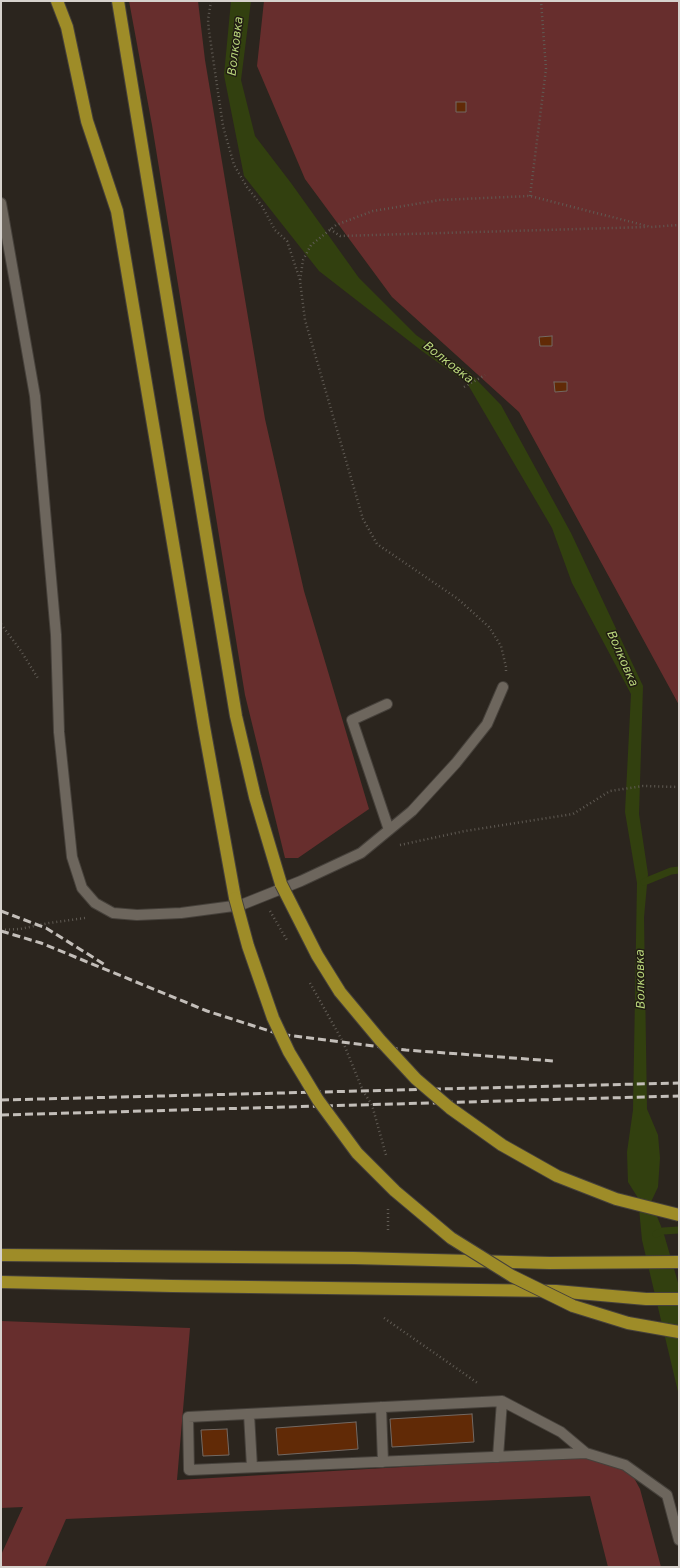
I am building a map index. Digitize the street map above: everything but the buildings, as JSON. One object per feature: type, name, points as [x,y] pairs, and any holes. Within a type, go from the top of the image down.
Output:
[{"type":"highway","points":[[57,1],[67,27],[87,121],[118,211],[204,727],[235,898],[248,946],[273,1018],[289,1052],[318,1100],[357,1153],[395,1191],[451,1238],[512,1276],[573,1306],[628,1323],[679,1332]]},
{"type":"highway","points":[[118,1],[236,716],[255,797],[281,884],[317,955],[340,992],[380,1040],[416,1079],[450,1108],[502,1145],[557,1176],[616,1199],[679,1215]]},
{"type":"highway","points":[[1,1255],[354,1258],[558,1263],[679,1262]]},
{"type":"highway","points":[[1,1282],[164,1286],[556,1291],[679,1299]]},
{"type":"lane","points":[[1,203],[35,396],[56,635],[59,732],[72,857],[82,888],[95,903],[113,913],[137,914],[181,913],[241,905],[301,881],[361,853],[412,811],[460,758],[487,724],[503,688]]},
{"type":"lane","points":[[387,704],[352,720],[389,830]]},
{"type":"lane","points":[[498,1457],[502,1401]]},
{"type":"lane","points":[[586,1453],[561,1432],[502,1401],[188,1417],[189,1470],[586,1453],[626,1465],[667,1495],[679,1540]]},
{"type":"lane","points":[[381,1407],[383,1462]]},
{"type":"lane","points":[[248,1414],[252,1467]]},
{"type":"path","points":[[211,1],[208,20],[209,31],[223,126],[234,165],[247,187],[262,206],[275,230],[286,241],[300,281],[305,320],[363,519],[376,544],[458,599],[489,628],[502,646],[506,667],[503,688]]},
{"type":"path","points":[[530,196],[546,69],[541,1]]},
{"type":"path","points":[[300,281],[303,260],[311,245],[336,225],[373,211],[440,200],[530,196],[651,227]]},
{"type":"path","points":[[330,230],[340,236],[679,225]]},
{"type":"path","points":[[464,386],[484,375]]},
{"type":"path","points":[[1,624],[21,651],[42,684]]},
{"type":"path","points":[[398,845],[465,831],[573,814],[610,791],[643,786],[679,787]]},
{"type":"path","points":[[262,897],[289,945]]},
{"type":"path","points":[[1,930],[20,929],[49,922],[113,913]]},
{"type":"path","points":[[309,980],[343,1042],[363,1091],[372,1104],[388,1160]]},
{"type":"path","points":[[388,1206],[388,1230]]},
{"type":"path","points":[[384,1318],[502,1401]]},
{"type":"shaded area","points":[[129,1],[198,1],[205,60],[265,419],[304,591],[369,809],[298,858],[285,858],[245,695],[152,125]]},
{"type":"shaded area","points":[[264,1],[679,1],[679,705],[519,412],[392,297],[305,179],[257,66]]},
{"type":"shaded area","points":[[1,1321],[190,1328],[177,1480],[559,1458],[605,1458],[626,1463],[640,1489],[661,1567],[608,1567],[590,1496],[66,1519],[45,1567],[1,1567],[1,1555],[23,1507],[1,1508]]},
{"type":"water","name":"Волковка","points":[[231,1],[251,1],[241,80],[255,136],[291,183],[359,278],[416,335],[470,373],[501,405],[571,533],[643,686],[639,814],[648,874],[644,917],[647,1109],[658,1135],[660,1158],[658,1187],[651,1202],[663,1231],[679,1286],[679,1396],[642,1240],[638,1198],[628,1182],[627,1152],[633,1110],[637,883],[625,812],[631,694],[572,583],[552,528],[467,383],[422,351],[319,271],[244,176],[224,75]]},
{"type":"waterway","points":[[644,882],[671,871],[679,870]]},
{"type":"waterway","points":[[656,1234],[663,1231],[679,1230]]},
{"type":"railway","points":[[1,911],[46,928],[107,966]]},
{"type":"railway","points":[[1,931],[41,943],[207,1011],[279,1034],[406,1050],[554,1061]]},
{"type":"railway","points":[[1,1100],[679,1083]]},
{"type":"railway","points":[[1,1115],[679,1096]]}]
